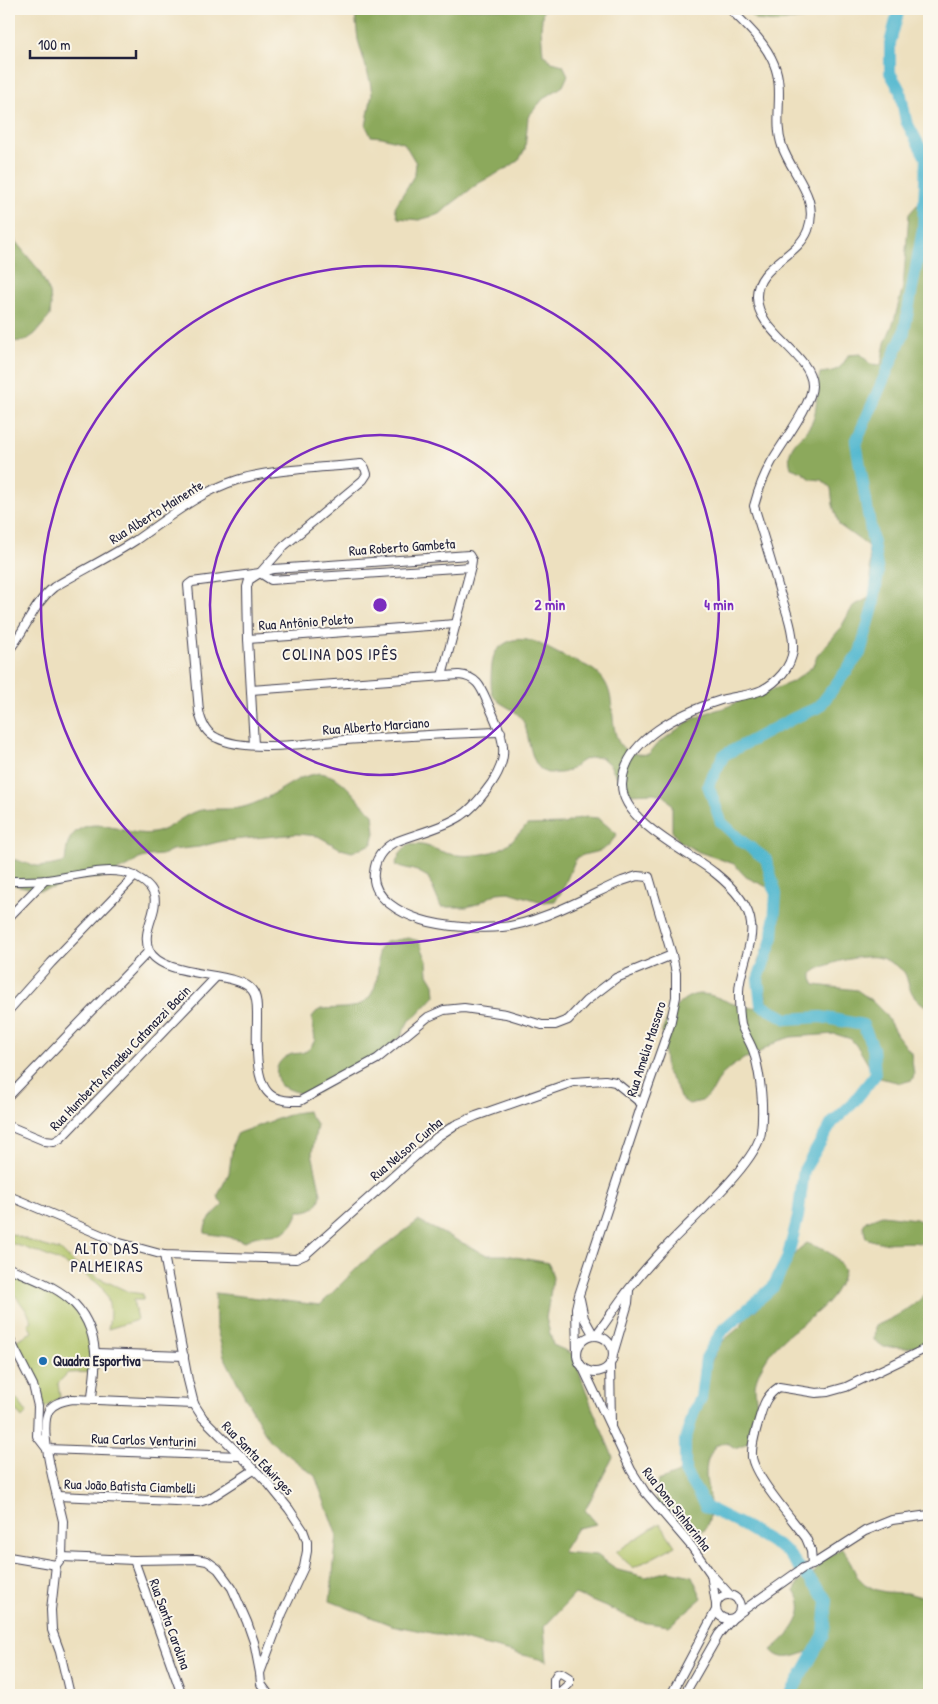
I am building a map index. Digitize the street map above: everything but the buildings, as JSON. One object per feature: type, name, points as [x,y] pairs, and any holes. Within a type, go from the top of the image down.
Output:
[{"type":"street","points":[[594,1336],[624,1295],[630,1291],[663,1250],[743,1166],[756,1148],[761,1135],[762,1104],[754,1052],[741,1024],[739,983],[752,924],[742,902],[728,884],[641,821],[625,798],[622,786],[625,767],[635,749],[647,738],[686,712],[722,700],[752,694],[763,689],[783,674],[793,651],[788,619],[754,506],[762,481],[771,462],[806,407],[812,384],[810,374],[802,362],[785,345],[765,320],[759,309],[757,297],[758,285],[765,274],[797,246],[807,232],[811,220],[810,206],[806,192],[782,145],[779,133],[779,90],[774,64],[757,36],[730,9]]},
{"type":"street","name":"Rua Alberto Mainente","points":[[9,650],[45,594],[135,540],[168,516],[198,498],[236,480],[263,474],[361,464],[367,474],[363,480],[284,546],[260,573]]},
{"type":"street","name":"Rua Roberto Gambeta","points":[[469,556],[472,560],[471,567],[271,580],[260,573],[274,569],[469,556]]},
{"type":"street","points":[[442,676],[471,567]]},
{"type":"street","points":[[254,745],[247,587],[249,580],[260,573]]},
{"type":"street","name":"Rua Alberto Marciano","points":[[260,573],[192,582],[187,587],[199,711],[202,724],[208,733],[216,738],[236,743],[276,745],[456,733],[501,732]]},
{"type":"street","name":"Rua Antônio Poleto","points":[[248,638],[456,624]]},
{"type":"street","points":[[251,690],[442,676],[469,676],[478,683],[501,732]]},
{"type":"street","name":"Rua Amelia Massaro","points":[[501,732],[504,754],[501,769],[492,784],[474,806],[460,817],[384,848],[378,857],[373,880],[376,889],[386,900],[408,914],[424,921],[464,927],[501,927],[521,924],[622,881],[637,876],[648,876],[672,955],[676,973],[676,997],[670,1025],[642,1104],[576,1308],[577,1354]]},
{"type":"street","points":[[9,881],[45,880],[108,871],[123,871],[135,876],[148,885],[154,896],[155,910],[146,936],[149,950],[156,959],[175,968],[243,983],[252,990],[257,1005],[257,1066],[263,1084],[272,1097],[286,1101],[300,1101],[377,1059],[428,1017],[444,1010],[464,1008],[506,1014],[542,1025],[555,1025],[568,1020],[586,1001],[616,978],[672,955]]},
{"type":"street","points":[[9,1010],[51,963],[135,876]]},
{"type":"street","points":[[9,917],[45,880]]},
{"type":"street","points":[[9,1096],[149,950]]},
{"type":"street","name":"Rua Humberto Amadeu Catanazzi Bacin","points":[[9,1126],[45,1142],[54,1142],[61,1138],[216,977]]},
{"type":"street","name":"Rua Nelson Cunha","points":[[164,1255],[296,1259],[305,1255],[437,1137],[455,1125],[573,1082],[605,1080],[615,1082],[642,1104]]},
{"type":"street","points":[[9,1196],[120,1243],[164,1255]]},
{"type":"street","name":"Rua Santa Edwirges","points":[[164,1255],[194,1404],[202,1418],[268,1483],[289,1509],[303,1530],[307,1541],[304,1567],[282,1614],[260,1673]]},
{"type":"street","points":[[9,1268],[49,1285],[71,1298],[85,1317],[96,1354],[92,1398]]},
{"type":"street","points":[[611,1361],[610,1345],[604,1339],[594,1336],[587,1338],[581,1343],[577,1354],[578,1362],[591,1372],[600,1372],[611,1361],[630,1291]]},
{"type":"street","points":[[580,1295],[584,1318],[594,1336]]},
{"type":"street","points":[[9,1338],[33,1385],[38,1406],[37,1436],[48,1449]]},
{"type":"street","points":[[812,1565],[811,1550],[806,1538],[756,1472],[752,1458],[752,1446],[765,1401],[771,1392],[779,1387],[816,1393],[846,1387],[929,1347]]},
{"type":"street","points":[[96,1354],[184,1356]]},
{"type":"street","name":"Rua Dona Sinharinha","points":[[611,1361],[612,1432]]},
{"type":"street","name":"Rua Dona Sinharinha","points":[[584,1368],[612,1432],[631,1470],[645,1492],[730,1595]]},
{"type":"street","points":[[68,1695],[60,1652],[52,1630],[51,1610],[56,1565],[62,1557],[63,1521],[48,1449],[46,1419],[50,1410],[58,1402],[73,1399],[92,1398],[194,1404]]},
{"type":"street","name":"Rua Carlos Venturini","points":[[48,1449],[239,1456]]},
{"type":"street","name":"Rua João Batista Ciambelli","points":[[57,1496],[199,1502],[209,1499],[254,1470]]},
{"type":"street","points":[[716,1607],[724,1619],[735,1616],[804,1568],[812,1565],[865,1531],[892,1520],[929,1515]]},
{"type":"street","points":[[9,1557],[56,1565]]},
{"type":"street","points":[[62,1557],[134,1560],[196,1559],[207,1561],[218,1569],[232,1588],[254,1642],[261,1684],[269,1695]]},
{"type":"street","name":"Rua Santa Carolina","points":[[134,1560],[182,1695]]},
{"type":"street","name":"Rua Dona Sinharinha","points":[[711,1574],[716,1607]]},
{"type":"street","points":[[671,1695],[716,1607],[723,1596],[734,1596],[739,1602],[740,1610],[719,1634],[684,1695]]},
{"type":"street","points":[[739,1602],[757,1601]]},
{"type":"street","points":[[554,1695],[554,1679],[556,1674],[561,1672],[569,1678],[569,1684],[559,1695]]},
{"type":"green space","points":[[357,9],[543,9],[541,29],[543,54],[552,62],[563,65],[568,75],[563,86],[543,99],[528,117],[525,149],[519,160],[479,183],[440,214],[419,220],[398,218],[395,207],[415,174],[416,163],[404,143],[371,136],[366,126],[372,94],[358,40],[355,13]]},
{"type":"green space","points":[[743,9],[827,9],[802,19],[777,22],[756,20]]},
{"type":"green space","points":[[929,201],[929,1008],[914,996],[904,972],[881,958],[866,957],[845,960],[825,966],[812,974],[815,985],[857,990],[871,1000],[885,1014],[897,1035],[911,1053],[914,1075],[912,1080],[901,1083],[880,1078],[871,1069],[851,1039],[835,1034],[791,1037],[778,1041],[731,1067],[721,1076],[712,1092],[702,1101],[689,1104],[680,1098],[676,1086],[666,1071],[662,1031],[665,1024],[676,1007],[688,997],[699,994],[711,995],[744,1007],[756,1007],[767,1002],[765,990],[759,980],[758,961],[766,941],[780,919],[778,901],[767,887],[746,877],[734,864],[699,852],[679,841],[672,831],[672,805],[665,796],[654,793],[627,794],[610,765],[601,757],[584,760],[565,772],[547,773],[540,768],[533,756],[523,721],[517,713],[497,700],[492,694],[492,662],[495,653],[503,645],[520,639],[537,643],[585,665],[597,673],[606,684],[610,694],[618,741],[624,749],[634,753],[649,754],[656,745],[686,723],[749,696],[792,682],[812,667],[817,656],[840,629],[853,606],[873,596],[868,546],[839,525],[833,505],[831,488],[822,480],[811,479],[802,472],[791,468],[790,452],[797,440],[807,430],[814,417],[820,373],[837,369],[843,364],[848,355],[861,354],[870,364],[881,365],[885,343],[894,321],[903,287],[909,214],[917,205]]},
{"type":"green space","points":[[9,217],[15,241],[39,270],[50,293],[50,316],[35,334],[25,341],[9,342]]},
{"type":"green space","points":[[319,773],[336,778],[343,783],[373,814],[375,833],[372,844],[352,852],[341,849],[318,836],[297,834],[222,841],[199,847],[172,850],[162,855],[149,856],[108,875],[98,878],[73,880],[53,888],[40,890],[9,884],[9,859],[40,866],[65,862],[67,846],[73,834],[82,828],[99,825],[144,834],[153,833],[200,810],[234,809],[253,804],[299,779]]},
{"type":"green space","points":[[598,818],[617,834],[612,842],[603,850],[576,858],[562,891],[555,901],[542,902],[509,892],[497,893],[477,904],[467,907],[441,907],[428,877],[417,871],[395,865],[400,854],[408,845],[424,845],[453,855],[479,855],[504,847],[527,825],[564,824],[575,819]]},
{"type":"green space","points":[[408,938],[419,941],[427,961],[428,974],[434,984],[435,996],[408,1022],[401,1036],[380,1054],[318,1092],[301,1094],[281,1086],[278,1081],[277,1067],[287,1056],[303,1053],[311,1047],[315,1040],[312,1017],[316,1012],[321,1009],[352,1007],[364,1002],[369,997],[376,983],[378,951],[385,942]]},
{"type":"green space","points":[[307,1111],[317,1125],[312,1153],[321,1194],[317,1205],[311,1209],[299,1211],[292,1225],[282,1233],[257,1236],[244,1242],[230,1237],[205,1233],[208,1221],[223,1205],[218,1195],[229,1173],[233,1143],[238,1133],[294,1113]]},
{"type":"green space","points":[[882,1215],[916,1219],[929,1225],[929,1245],[914,1242],[889,1243],[866,1238],[863,1226],[866,1221]]},
{"type":"green space","points":[[418,1221],[487,1255],[505,1255],[549,1263],[553,1278],[546,1318],[553,1345],[573,1354],[591,1405],[613,1457],[585,1510],[597,1524],[577,1528],[562,1552],[597,1555],[618,1570],[646,1577],[669,1571],[692,1576],[702,1598],[669,1626],[641,1622],[575,1594],[544,1627],[547,1661],[451,1637],[391,1625],[330,1601],[337,1536],[315,1476],[269,1440],[245,1397],[224,1356],[216,1326],[215,1293],[320,1305],[361,1264]]},
{"type":"green space","points":[[9,1233],[62,1251],[74,1263],[101,1279],[129,1292],[143,1294],[143,1300],[133,1300],[137,1320],[108,1329],[110,1308],[102,1288],[95,1281],[85,1274],[44,1255],[9,1243]]},
{"type":"green space","points":[[807,1243],[829,1252],[837,1259],[844,1271],[838,1286],[830,1299],[774,1348],[765,1361],[755,1388],[757,1414],[753,1433],[747,1442],[735,1448],[726,1442],[715,1446],[708,1459],[706,1473],[710,1505],[708,1522],[704,1531],[682,1531],[658,1504],[656,1490],[658,1481],[679,1473],[685,1448],[691,1439],[696,1406],[705,1384],[706,1373],[717,1350],[723,1341],[741,1326],[746,1317],[757,1309],[783,1268],[799,1249]]},
{"type":"green space","points":[[9,1272],[63,1296],[78,1311],[90,1336],[94,1352],[92,1372],[68,1373],[58,1383],[60,1397],[45,1408],[15,1341],[32,1332],[28,1324],[32,1321],[15,1295],[9,1294]]},
{"type":"green space","points":[[929,1289],[929,1343],[906,1348],[884,1347],[874,1340],[875,1326],[912,1306]]},
{"type":"green space","points":[[17,1399],[27,1413],[22,1418],[10,1403]]},
{"type":"green space","points":[[660,1523],[675,1546],[633,1568],[616,1552]]},
{"type":"green space","points":[[843,1548],[857,1576],[874,1589],[918,1596],[929,1595],[929,1695],[788,1695],[802,1673],[809,1654],[807,1652],[793,1657],[783,1657],[771,1650],[790,1632],[799,1616],[799,1600],[795,1591],[797,1584],[803,1579],[812,1576],[823,1560]]},
{"type":"waterway","points":[[800,1568],[786,1551],[744,1526],[706,1507],[685,1472],[685,1441],[694,1411],[701,1398],[706,1358],[722,1331],[773,1287],[787,1259],[798,1217],[804,1170],[832,1123],[852,1104],[875,1075],[873,1048],[863,1025],[821,1017],[787,1019],[761,1005],[758,979],[773,937],[776,894],[766,859],[740,840],[721,822],[708,785],[724,755],[819,707],[860,653],[873,607],[878,573],[856,442],[904,332],[923,229],[926,158],[906,121],[900,90],[890,73],[890,43],[899,9]]},
{"type":"waterway","points":[[790,1695],[824,1635],[827,1600],[806,1575]]},
{"type":"place","name":"Quadra Esportiva","points":[[43,1361]]},
{"type":"district","name":"COLINA DOS IPÊS","points":[[340,654]]},
{"type":"district","name":"ALTO DAS PALMEIRAS","points":[[107,1257]]}]
